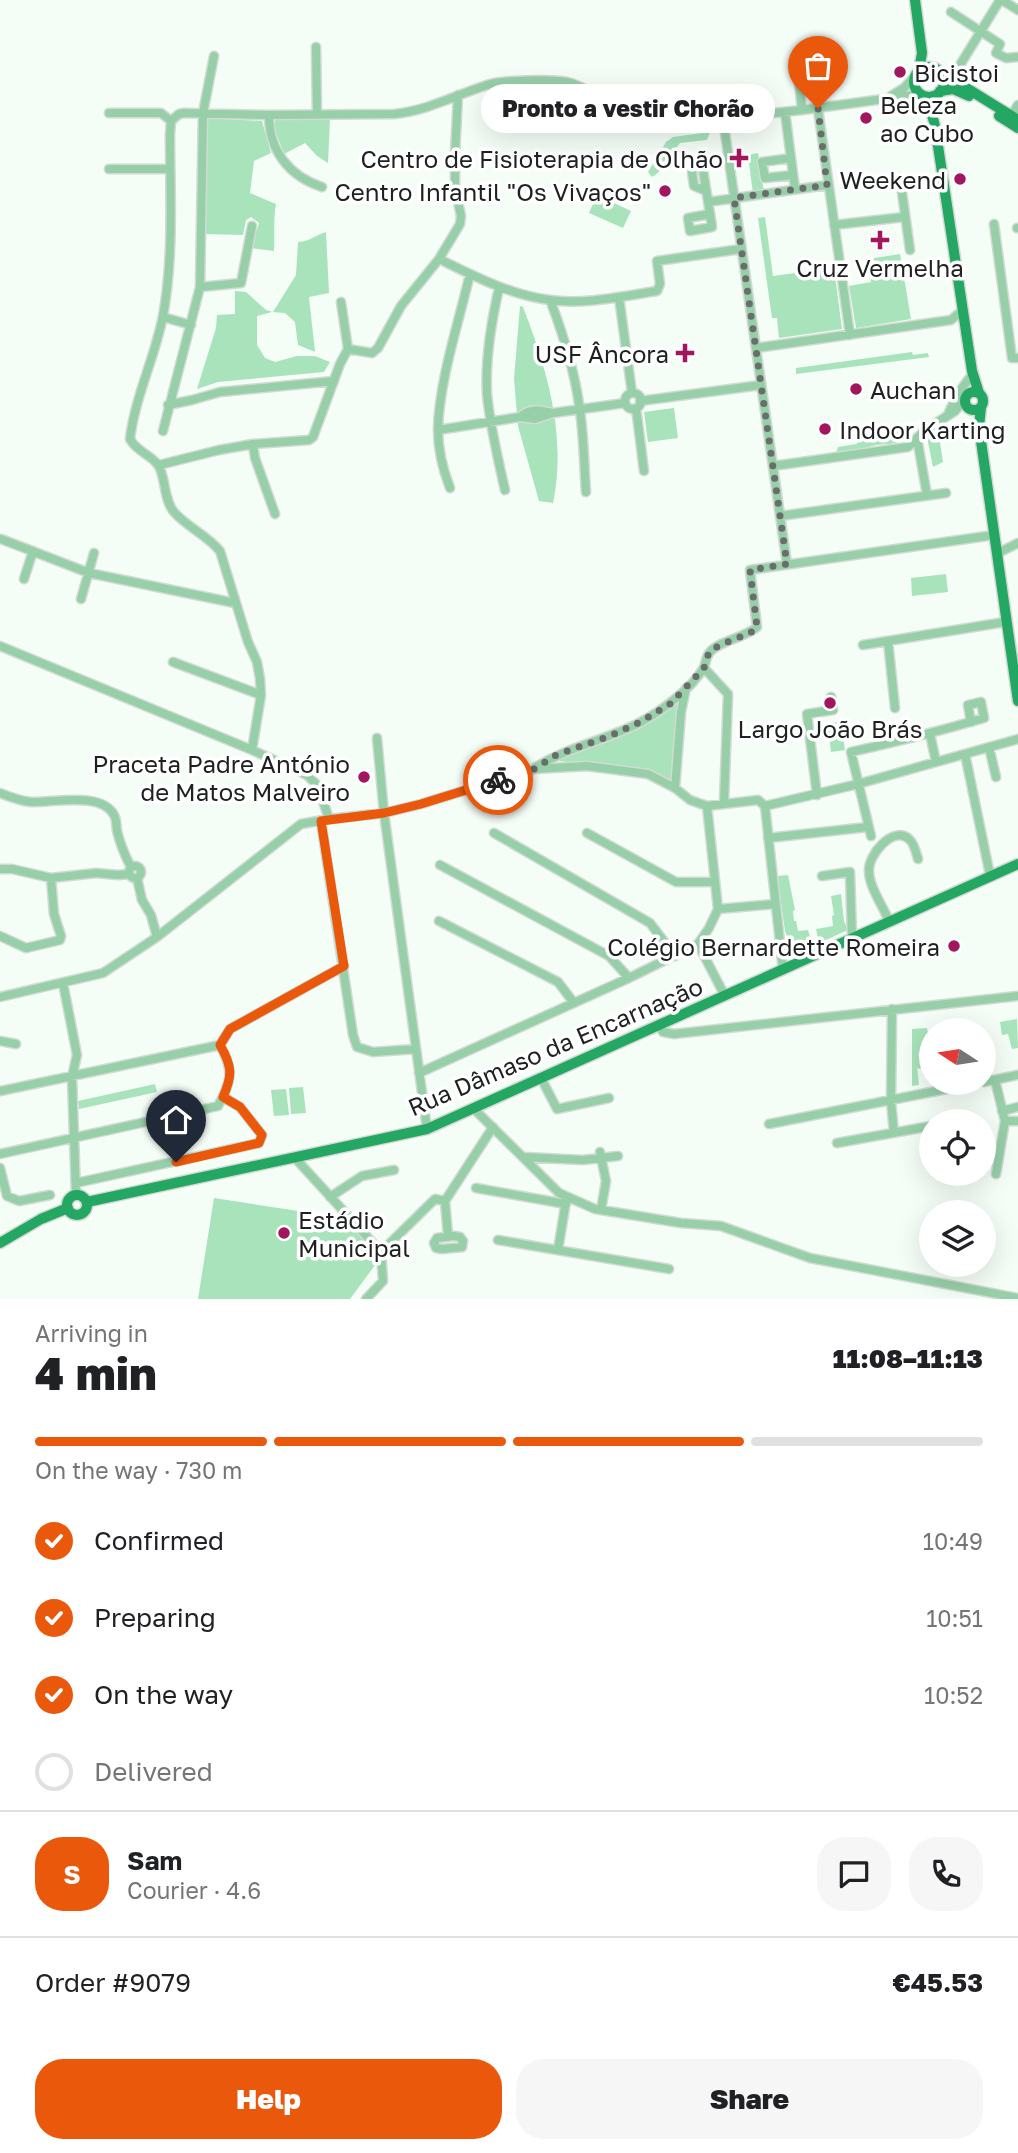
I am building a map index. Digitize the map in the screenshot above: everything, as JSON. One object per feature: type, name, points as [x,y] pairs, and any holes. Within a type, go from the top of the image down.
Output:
[{"type":"main road","points":[[917,0],[927,54],[943,78],[935,106],[935,126]]},
{"type":"main road","points":[[917,0],[922,53],[915,88],[930,107],[935,126],[971,373],[983,399],[976,408],[1018,701]]},
{"type":"main road","points":[[917,73],[926,67],[936,69],[1015,118]]},
{"type":"main road","points":[[922,95],[933,96],[949,89],[961,91],[1018,128]]},
{"type":"main road","points":[[971,373],[966,404],[976,408]]},
{"type":"main road","points":[[967,397],[971,392],[979,393]]},
{"type":"main road","name":"Rua Dâmaso da Encarnação","points":[[87,1202],[427,1129],[1018,864]]},
{"type":"main road","points":[[76,1195],[82,1196],[87,1202],[87,1209],[82,1214],[72,1214],[68,1208],[70,1198],[76,1195]]},
{"type":"main road","points":[[0,1243],[41,1219],[68,1208]]},
{"type":"street","points":[[951,78],[1001,0],[1018,10]]},
{"type":"street","points":[[951,12],[1000,44],[996,52],[1006,58],[1018,57]]},
{"type":"street","points":[[316,47],[317,114]]},
{"type":"street","points":[[163,431],[200,287],[203,113],[214,56]]},
{"type":"street","points":[[797,63],[802,110]]},
{"type":"street","points":[[883,100],[897,93],[917,73]]},
{"type":"street","points":[[252,750],[261,695],[257,662],[235,603],[220,551],[175,513],[169,504],[159,465],[134,448],[130,439],[144,377],[163,317],[169,267],[172,121],[179,114],[394,114],[411,112],[490,84],[554,80],[584,88],[631,119],[653,126],[922,95]]},
{"type":"street","points":[[348,349],[372,353],[378,348],[401,306],[439,259],[457,230],[461,216],[455,166],[458,95]]},
{"type":"street","points":[[1015,118],[1018,105]]},
{"type":"street","points":[[818,108],[850,335]]},
{"type":"street","points":[[785,112],[795,189]]},
{"type":"street","points":[[109,113],[161,113],[172,121]]},
{"type":"street","points":[[269,115],[276,152],[285,165],[297,175],[322,187]]},
{"type":"street","points":[[723,119],[787,564]]},
{"type":"street","points":[[791,158],[762,162],[765,178],[793,175]]},
{"type":"street","points":[[109,169],[170,169]]},
{"type":"street","points":[[900,178],[910,250]]},
{"type":"street","points":[[708,202],[827,185]]},
{"type":"street","points":[[706,191],[710,214]]},
{"type":"street","points":[[834,225],[904,216]]},
{"type":"street","points":[[994,224],[1012,358],[1018,358]]},
{"type":"street","points":[[200,287],[241,284],[251,226]]},
{"type":"street","points":[[439,259],[499,288],[550,300],[581,300],[657,291],[660,284],[657,261],[741,249]]},
{"type":"street","points":[[450,488],[444,474],[438,430],[442,395],[470,274]]},
{"type":"street","points":[[499,288],[492,319],[487,393],[505,490]]},
{"type":"street","points":[[619,297],[632,393]]},
{"type":"street","points":[[550,300],[562,330],[580,410],[586,492]]},
{"type":"street","points":[[159,465],[219,450],[253,444],[309,440],[313,437],[348,349],[341,303]]},
{"type":"street","points":[[756,348],[951,320],[963,310]]},
{"type":"street","points":[[163,317],[191,325]]},
{"type":"street","points":[[951,320],[965,327]]},
{"type":"street","points":[[947,416],[971,373]]},
{"type":"street","points":[[168,405],[220,392],[334,381]]},
{"type":"street","points":[[625,403],[628,407],[761,385]]},
{"type":"street","points":[[625,403],[632,393]]},
{"type":"street","points":[[632,393],[639,396],[644,471]]},
{"type":"street","points":[[773,466],[908,447],[925,430],[955,411],[967,397]]},
{"type":"street","points":[[438,430],[520,417],[535,410],[552,413],[625,403]]},
{"type":"street","points":[[917,438],[927,495]]},
{"type":"street","points":[[253,444],[275,514]]},
{"type":"street","points":[[780,516],[946,493]]},
{"type":"street","points":[[534,769],[556,755],[640,722],[670,704],[704,668],[709,652],[757,627],[750,570],[994,537],[1004,543],[1016,543]]},
{"type":"street","points":[[1,539],[89,573],[235,603]]},
{"type":"street","points":[[997,558],[1000,552],[1016,543]]},
{"type":"street","points":[[24,579],[33,551]]},
{"type":"street","points":[[81,599],[94,553]]},
{"type":"street","points":[[863,645],[1005,622]]},
{"type":"street","points":[[888,641],[895,708]]},
{"type":"street","points":[[0,646],[307,775],[318,786],[325,820],[353,1035],[358,1047],[373,1052],[416,1049]]},
{"type":"street","points":[[173,662],[261,695]]},
{"type":"street","points":[[704,668],[728,694],[723,803]]},
{"type":"street","points":[[675,788],[681,712],[686,688]]},
{"type":"street","points":[[817,795],[807,714],[833,710],[831,697]]},
{"type":"street","points":[[871,836],[851,752],[971,722]]},
{"type":"street","points":[[930,734],[936,762]]},
{"type":"street","points":[[377,738],[384,813],[427,1129]]},
{"type":"street","points":[[765,806],[817,795],[1018,739]]},
{"type":"street","points":[[989,747],[996,777]]},
{"type":"street","points":[[965,754],[990,875]]},
{"type":"street","points":[[0,997],[103,973],[157,937],[301,824],[384,813],[534,769],[587,766],[648,774],[675,788],[690,800],[707,806],[758,800],[765,806],[783,970]]},
{"type":"street","points":[[0,793],[33,802],[74,799],[101,804],[110,809],[157,937]]},
{"type":"street","points":[[419,1073],[698,944],[718,909],[707,806]]},
{"type":"street","points":[[768,838],[868,827]]},
{"type":"street","points":[[587,833],[677,882],[715,882]]},
{"type":"street","points":[[494,834],[650,923],[675,956]]},
{"type":"street","points":[[890,921],[869,874],[870,862],[878,847],[885,841],[903,836],[913,844],[918,859]]},
{"type":"street","points":[[440,865],[609,956],[629,978]]},
{"type":"street","points":[[0,869],[51,878],[96,873],[132,873]]},
{"type":"street","points":[[822,876],[850,872],[852,938]]},
{"type":"street","points":[[0,936],[26,948],[60,940],[54,914],[51,878]]},
{"type":"street","points":[[845,898],[851,920]]},
{"type":"street","points":[[718,909],[775,904]]},
{"type":"street","points":[[151,915],[170,927]]},
{"type":"street","points":[[439,921],[558,982],[574,1003]]},
{"type":"street","points":[[698,944],[725,996]]},
{"type":"street","points":[[0,1091],[220,1045],[230,1029],[344,966]]},
{"type":"street","points":[[63,983],[76,1055],[72,1077],[76,1195]]},
{"type":"street","points":[[659,1025],[663,1032],[674,1034],[1018,996]]},
{"type":"street","points":[[892,1009],[891,1101],[894,1133]]},
{"type":"street","points":[[0,1041],[16,1044]]},
{"type":"street","points":[[0,1154],[218,1106],[230,1080],[227,1058],[220,1045]]},
{"type":"street","points":[[996,1080],[1018,1075]]},
{"type":"street","points":[[541,1078],[557,1110],[610,1098]]},
{"type":"street","points":[[996,1084],[1004,1121],[996,1174]]},
{"type":"street","points":[[769,1124],[919,1095]]},
{"type":"street","points":[[76,1183],[259,1143],[262,1135],[240,1107],[223,1097]]},
{"type":"street","points":[[1002,1111],[1018,1107]]},
{"type":"street","points":[[474,1109],[566,1200]]},
{"type":"street","points":[[1004,1121],[1018,1121]]},
{"type":"street","points":[[448,1236],[445,1200],[493,1127]]},
{"type":"street","points":[[837,1143],[919,1128]]},
{"type":"street","points":[[601,1156],[606,1181],[601,1210]]},
{"type":"street","points":[[523,1157],[618,1156]]},
{"type":"street","points":[[295,1158],[381,1252],[383,1281],[366,1299]]},
{"type":"street","points":[[0,1168],[8,1196],[19,1201],[50,1195]]},
{"type":"street","points":[[330,1196],[362,1176],[394,1170]]},
{"type":"street","points":[[476,1188],[566,1200],[601,1210],[681,1223],[720,1226],[810,1258],[1018,1298]]},
{"type":"street","points":[[381,1252],[435,1199],[445,1200]]},
{"type":"street","points":[[558,1250],[566,1200]]},
{"type":"street","points":[[498,1240],[669,1269]]},
{"type":"green space","points":[[206,118],[262,121],[271,153],[254,161],[250,193],[276,204],[274,251],[251,248],[253,232],[257,230],[259,223],[251,217],[246,220],[243,235],[203,234]]},
{"type":"green space","points":[[330,118],[328,163],[305,143],[284,154],[275,130],[275,120]]},
{"type":"green space","points":[[710,132],[707,140],[680,143],[668,159],[662,162],[658,173],[652,177],[648,172],[666,142],[673,137]]},
{"type":"green space","points":[[758,153],[764,192],[753,194],[748,155]]},
{"type":"green space","points":[[597,195],[631,211],[623,228],[589,213]]},
{"type":"green space","points":[[765,217],[773,276],[834,268],[842,329],[779,338],[777,318],[772,318],[758,218]]},
{"type":"green space","points":[[326,232],[329,293],[309,297],[315,352],[298,345],[295,322],[285,313],[272,312],[257,316],[257,345],[265,358],[275,362],[297,356],[315,356],[330,362],[324,372],[218,382],[197,389],[216,328],[217,315],[235,314],[235,291],[246,292],[266,310],[273,312],[296,275],[298,242]]},
{"type":"green space","points":[[900,254],[911,319],[856,328],[849,286],[871,282],[868,259]]},
{"type":"green space","points":[[520,306],[523,307],[540,354],[552,403],[558,453],[553,503],[539,501],[518,426],[514,379]]},
{"type":"green space","points":[[912,352],[913,355],[928,353],[929,357],[796,374],[796,368]]},
{"type":"green space","points":[[674,408],[678,438],[648,442],[644,412]]},
{"type":"green space","points":[[907,428],[908,437],[899,442],[836,453],[838,447],[857,444],[857,439],[894,434],[894,430]]},
{"type":"green space","points":[[938,430],[943,462],[933,467],[927,437]]},
{"type":"green space","points":[[946,574],[948,592],[912,596],[911,578]]},
{"type":"green space","points":[[680,699],[676,711],[673,781],[649,772],[559,761],[559,757],[638,726]]},
{"type":"green space","points":[[841,722],[845,750],[831,752],[828,723]]},
{"type":"green space","points":[[788,875],[795,910],[794,921],[798,931],[808,930],[813,946],[801,951],[791,948],[785,931],[777,876]]},
{"type":"green space","points":[[841,894],[844,921],[848,930],[819,943],[816,929],[833,926],[831,896]]},
{"type":"green space","points":[[1017,1019],[1018,1048],[1012,1049],[1008,1034],[1002,1035],[1000,1022]]},
{"type":"green space","points":[[912,1029],[919,1029],[919,1085],[912,1086]]},
{"type":"green space","points":[[155,1084],[157,1092],[79,1109],[78,1101]]},
{"type":"green space","points":[[303,1087],[306,1113],[291,1114],[289,1088]]},
{"type":"green space","points":[[286,1089],[289,1115],[274,1116],[271,1090]]},
{"type":"green space","name":"Estádio Municipal","points":[[214,1198],[344,1218],[377,1253],[378,1261],[350,1299],[198,1299]]},
{"type":"way so far","points":[[498,780],[534,769],[556,755],[610,736],[670,704],[704,668],[709,652],[757,627],[750,570],[787,564],[734,198],[827,185],[818,108]]},
{"type":"place","name":"Bicistoi","points":[[900,72]]},
{"type":"place","name":"Pronto a vestir Chorão","points":[[818,108]]},
{"type":"place","name":"Beleza ao Cubo","points":[[866,118]]},
{"type":"place","name":"Centro de Fisioterapia de Olhão","points":[[739,158]]},
{"type":"place","name":"Weekend","points":[[960,179]]},
{"type":"place","name":"Centro Infantil \"Os Vivaços\"","points":[[665,191]]},
{"type":"place","name":"Cruz Vermelha","points":[[880,240]]},
{"type":"place","name":"USF Âncora","points":[[685,353]]},
{"type":"place","name":"Auchan","points":[[856,389]]},
{"type":"place","name":"Indoor Karting","points":[[825,429]]},
{"type":"place","name":"Largo João Brás","points":[[830,703]]},
{"type":"place","name":"Praceta Padre António de Matos Malveiro","points":[[364,777]]},
{"type":"place","name":"Colégio Bernardette Romeira","points":[[954,946]]},
{"type":"place","name":"Estádio Municipal","points":[[284,1233]]},
{"type":"route","points":[[176,1162],[259,1143],[262,1135],[240,1107],[223,1097],[230,1080],[230,1071],[220,1045],[230,1029],[344,966],[321,821],[384,813],[498,780]]}]
